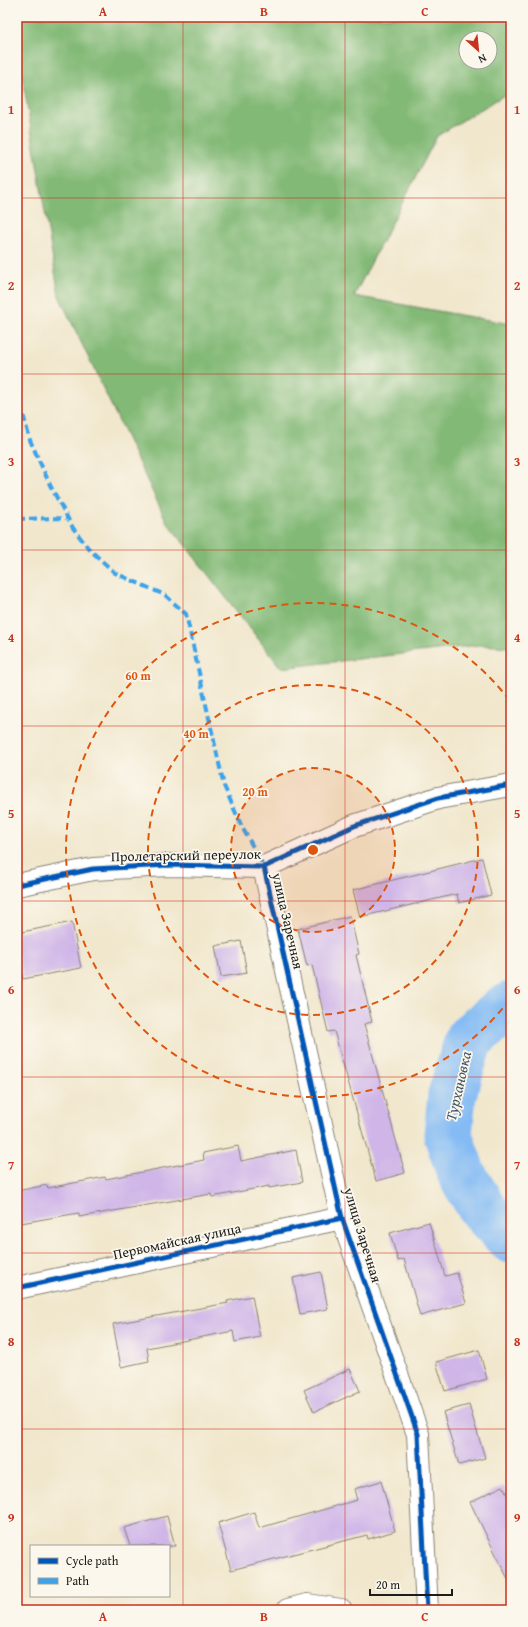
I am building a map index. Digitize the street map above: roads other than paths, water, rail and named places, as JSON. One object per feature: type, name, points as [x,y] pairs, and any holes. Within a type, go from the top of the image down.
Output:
[{"type":"street","name":"Пролетарский переулок","points":[[17,885],[93,869],[168,865],[264,867],[354,826],[438,798],[511,785]]},
{"type":"street","name":"улица Заречная","points":[[264,867],[342,1218],[418,1434],[427,1610]]},
{"type":"street","name":"Первомайская улица","points":[[17,1288],[342,1218]]},
{"type":"street","points":[[288,1610],[307,1605],[341,1610]]},
{"type":"waterway","name":"Турхановка","points":[[511,1006],[503,1010],[469,1039],[452,1095],[448,1135],[462,1175],[483,1210],[511,1239]]}]
